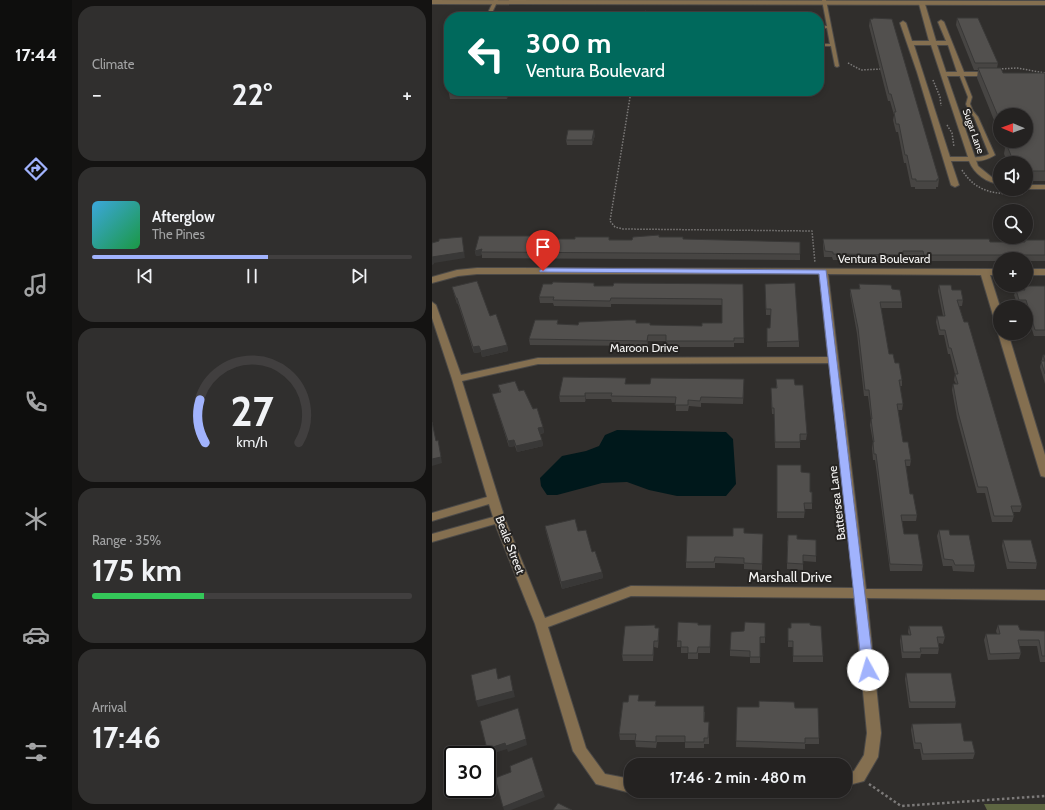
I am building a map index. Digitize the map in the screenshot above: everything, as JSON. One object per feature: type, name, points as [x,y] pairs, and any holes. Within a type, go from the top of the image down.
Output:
[{"type":"street","points":[[432,2],[824,2],[922,4],[1045,3]]},
{"type":"street","name":"Sugar Lane","points":[[922,4],[943,74],[975,167],[993,181]]},
{"type":"street","points":[[942,22],[961,74]]},
{"type":"street","points":[[904,23],[955,185]]},
{"type":"street","points":[[910,43],[950,43]]},
{"type":"street","points":[[943,74],[998,74]]},
{"type":"street","points":[[947,159],[972,159]]},
{"type":"street","points":[[1033,187],[1045,187]]},
{"type":"street","name":"Ventura Boulevard","points":[[432,280],[457,273],[477,271],[993,272]]},
{"type":"street","name":"Battersea Lane","points":[[819,271],[833,360],[860,592],[874,733],[871,757],[859,776]]},
{"type":"street","points":[[985,272],[993,300]]},
{"type":"street","points":[[1033,272],[1045,272]]},
{"type":"street","name":"Beale Street","points":[[432,305],[457,379],[499,519],[541,624],[580,750],[601,779],[624,784]]},
{"type":"street","points":[[1005,340],[1045,473]]},
{"type":"street","name":"Maroon Drive","points":[[457,379],[538,361],[833,360]]},
{"type":"street","points":[[432,517],[494,499]]},
{"type":"street","points":[[432,538],[499,519]]},
{"type":"street","name":"Marshall Drive","points":[[541,624],[631,591],[860,592],[1045,595]]},
{"type":"street","points":[[852,778],[859,776]]},
{"type":"lane","points":[[490,12],[495,1]]},
{"type":"lane","points":[[824,2],[837,66]]},
{"type":"lane","points":[[824,27],[829,27]]},
{"type":"lane","points":[[824,45],[832,45]]},
{"type":"lane","points":[[961,74],[970,97],[968,104],[976,117],[992,155],[986,158],[972,159]]},
{"type":"path","points":[[646,12],[648,8]]},
{"type":"path","points":[[848,63],[861,70],[881,70]]},
{"type":"path","points":[[630,96],[610,222],[615,227],[623,229],[812,231],[819,271]]},
{"type":"path","points":[[859,776],[901,806],[1045,796]]},
{"type":"green space","points":[[984,804],[1045,804],[1045,810],[987,810]]},
{"type":"water","points":[[617,430],[726,432],[733,439],[736,484],[726,496],[677,496],[649,490],[627,482],[602,483],[557,495],[547,495],[541,486],[540,478],[562,456],[586,451],[599,446],[605,435]]},
{"type":"building","points":[[957,18],[978,18],[998,63],[975,63]]},
{"type":"building","points":[[870,19],[892,19],[939,179],[937,179],[937,181],[916,181],[916,179],[912,179],[907,155],[905,155],[899,124],[896,124],[894,112],[896,112],[891,94],[889,94]]},
{"type":"building","points":[[978,68],[1001,68],[1003,73],[1045,73],[1045,171],[1033,171],[1033,156],[1011,156],[1008,148],[1033,148],[1033,108],[995,108]]},
{"type":"building","points":[[568,130],[594,130],[592,140],[566,140]]},
{"type":"building","points":[[659,235],[659,237],[683,237],[683,239],[800,242],[800,254],[481,252],[482,249],[475,251],[479,236],[542,236],[555,237],[555,239],[575,239],[575,237],[609,237],[609,240],[632,240],[633,237]]},
{"type":"building","points":[[462,237],[464,252],[432,257],[432,243],[439,241],[439,239]]},
{"type":"building","points":[[823,239],[989,239],[990,242],[993,242],[993,244],[1033,244],[1033,240],[1045,240],[1045,255],[1033,255],[1033,252],[993,252],[993,255],[924,255],[923,251],[903,251],[903,255],[833,254],[833,252],[825,251]]},
{"type":"building","points":[[477,281],[490,316],[496,314],[507,345],[481,351],[479,346],[473,347],[452,287]]},
{"type":"building","points":[[553,282],[594,283],[594,286],[613,286],[614,283],[743,284],[744,338],[734,338],[734,341],[666,341],[666,335],[648,335],[647,341],[529,339],[535,320],[558,320],[557,324],[578,325],[579,322],[627,320],[636,320],[636,323],[650,323],[650,325],[702,326],[702,323],[722,323],[722,299],[611,298],[610,301],[553,300],[554,297],[539,297],[543,284],[552,284]]},
{"type":"building","points":[[795,283],[799,341],[767,342],[767,328],[770,328],[771,309],[766,309],[765,284]]},
{"type":"building","points":[[859,284],[891,285],[892,289],[900,290],[902,302],[880,302],[889,354],[893,354],[895,363],[899,363],[902,380],[899,380],[903,404],[897,404],[903,442],[908,442],[911,460],[905,460],[910,494],[913,494],[917,515],[901,515],[904,534],[918,534],[923,565],[890,564],[876,454],[874,454],[869,390],[865,390],[858,328],[850,289],[860,289]]},
{"type":"building","points":[[939,285],[951,285],[952,290],[961,290],[963,300],[957,300],[964,322],[968,322],[1022,506],[1011,506],[1014,516],[994,516],[987,487],[978,487],[958,412],[953,384],[958,384],[955,374],[958,374],[951,348],[949,348],[945,330],[940,330],[937,316],[945,316]]},
{"type":"building","points":[[1033,286],[1045,286],[1045,330],[1035,330],[1033,323],[1033,300],[1019,300],[1017,292],[1033,292]]},
{"type":"building","points":[[1041,361],[1045,361],[1045,374]]},
{"type":"building","points":[[563,377],[626,378],[625,384],[650,384],[651,378],[744,379],[743,398],[701,397],[700,401],[688,400],[688,405],[675,405],[676,397],[611,396],[612,393],[585,393],[585,396],[559,396]]},
{"type":"building","points":[[776,379],[794,379],[795,385],[803,385],[807,434],[800,434],[800,442],[775,442],[774,408],[772,408],[771,388],[777,388]]},
{"type":"building","points":[[515,381],[519,391],[524,390],[533,409],[537,408],[543,427],[538,428],[542,440],[516,446],[514,440],[508,441],[492,394],[501,392],[498,385]]},
{"type":"building","points":[[432,422],[436,441],[438,440],[441,457],[432,459]]},
{"type":"building","points":[[777,465],[801,465],[801,472],[810,473],[810,492],[812,492],[812,503],[804,503],[805,512],[777,512]]},
{"type":"building","points":[[575,519],[578,531],[586,530],[592,552],[595,551],[602,572],[561,582],[545,526]]},
{"type":"building","points":[[733,528],[744,528],[744,533],[763,534],[762,564],[744,563],[744,558],[715,557],[714,562],[686,562],[687,536],[733,536]]},
{"type":"building","points":[[939,530],[949,530],[950,535],[969,535],[975,565],[955,565],[953,560],[944,559]]},
{"type":"building","points":[[788,535],[797,535],[797,539],[816,540],[816,556],[803,555],[803,564],[787,563]]},
{"type":"building","points":[[1003,540],[1031,540],[1037,563],[1009,562]]},
{"type":"building","points":[[678,622],[711,625],[710,647],[698,647],[697,653],[688,653],[688,647],[681,647],[681,641],[677,641]]},
{"type":"building","points":[[745,622],[765,623],[765,637],[760,637],[760,657],[750,657],[750,651],[730,650],[731,632],[744,631]]},
{"type":"building","points":[[791,623],[810,623],[810,625],[821,626],[823,656],[793,656],[793,641],[788,641],[788,628],[791,628]]},
{"type":"building","points":[[655,625],[655,628],[659,628],[658,641],[654,641],[653,655],[622,655],[625,626]]},
{"type":"building","points":[[998,625],[1018,625],[1020,630],[1045,631],[1045,656],[1042,656],[1039,640],[1018,640],[1021,653],[990,654],[986,634],[1000,634]]},
{"type":"building","points":[[909,626],[942,626],[945,637],[937,637],[939,648],[920,648],[921,652],[903,652],[901,635],[911,635]]},
{"type":"building","points":[[496,668],[498,679],[510,675],[513,691],[476,701],[471,675]]},
{"type":"building","points":[[906,673],[951,673],[956,702],[910,702]]},
{"type":"building","points":[[629,695],[639,695],[638,701],[656,701],[655,706],[704,706],[704,722],[709,722],[708,738],[704,738],[704,742],[685,742],[685,736],[656,736],[656,742],[635,741],[636,734],[619,734],[623,702],[628,702]]},
{"type":"building","points":[[759,701],[794,702],[795,708],[818,708],[819,738],[805,738],[805,743],[736,741],[737,707],[759,707]]},
{"type":"building","points":[[518,708],[526,739],[506,746],[505,743],[496,746],[486,746],[480,721]]},
{"type":"building","points":[[961,723],[964,741],[972,741],[975,753],[923,754],[921,743],[915,743],[912,724]]},
{"type":"building","points":[[532,757],[543,791],[503,807],[496,778],[511,772],[510,766]]},
{"type":"building","points":[[558,803],[572,810],[553,810]]},
{"type":"route","points":[[543,271],[823,271],[868,670]]}]
